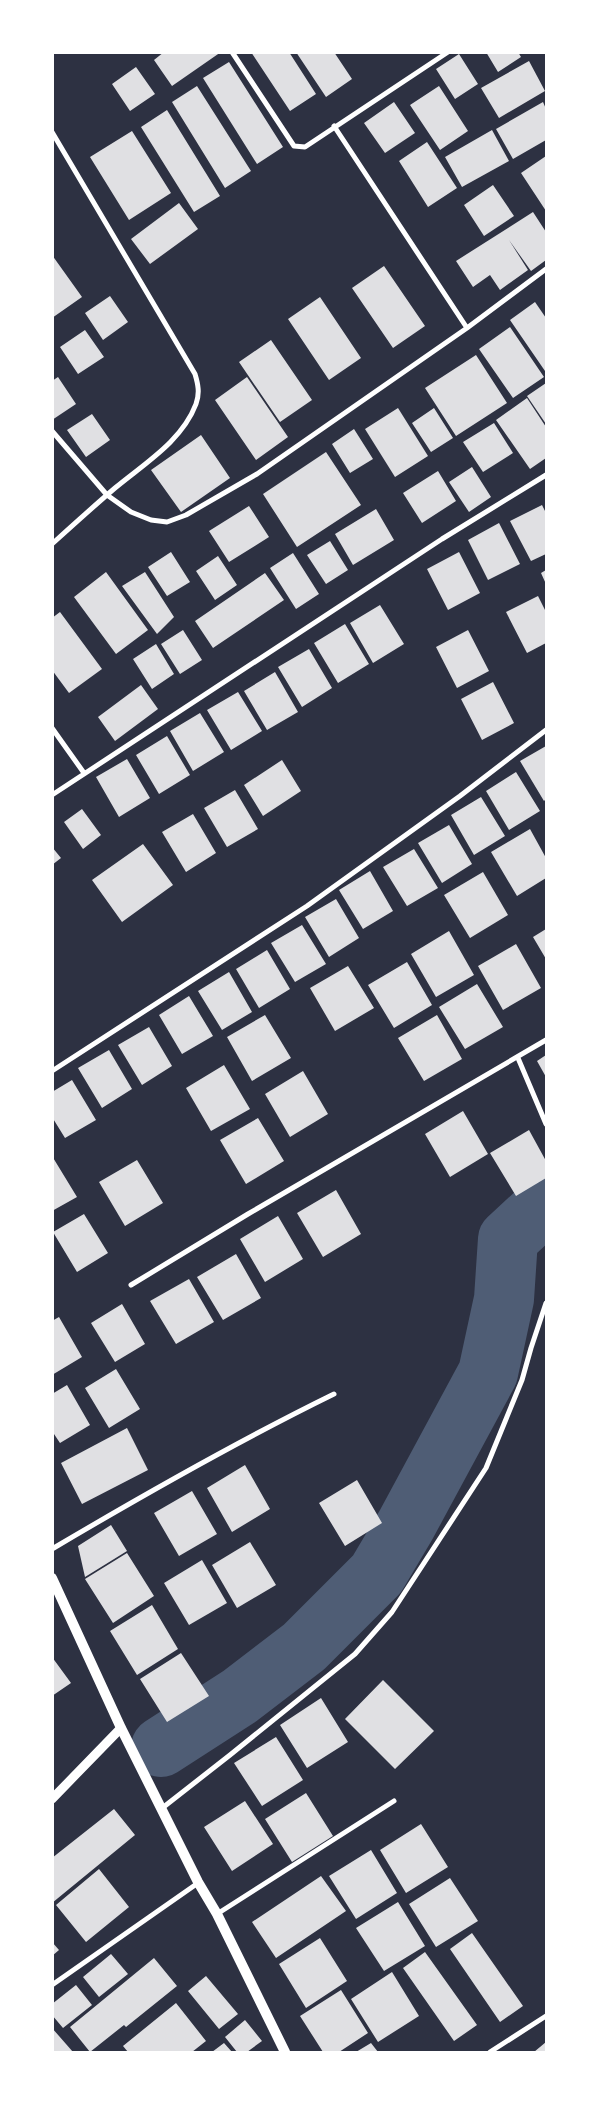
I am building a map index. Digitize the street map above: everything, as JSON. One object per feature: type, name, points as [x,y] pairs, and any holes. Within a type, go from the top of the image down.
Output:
[{"type":"main road","points":[[52,1578],[121,1728],[198,1882],[217,1914],[285,2052]]},
{"type":"street","points":[[232,52],[294,146],[305,146],[448,52]]},
{"type":"street","points":[[334,126],[467,328]]},
{"type":"street","points":[[52,132],[195,374],[199,388],[197,403],[187,421],[167,446],[107,495],[52,544]]},
{"type":"street","points":[[52,431],[107,495],[132,512],[151,520],[167,522],[186,515],[257,474],[467,328],[546,269]]},
{"type":"street","points":[[52,795],[442,539],[546,474]]},
{"type":"street","points":[[52,728],[84,773]]},
{"type":"street","points":[[52,1071],[307,906],[460,796],[546,730]]},
{"type":"street","points":[[131,1285],[248,1214],[546,1040]]},
{"type":"street","points":[[518,1058],[546,1124]]},
{"type":"street","points":[[161,1809],[230,1756],[355,1654],[392,1612],[430,1557],[486,1468],[522,1380],[546,1303]]},
{"type":"street","points":[[52,1549],[162,1484],[275,1423],[334,1394]]},
{"type":"street","points":[[52,1799],[121,1728]]},
{"type":"street","points":[[217,1914],[394,1801]]},
{"type":"street","points":[[52,1985],[198,1882]]},
{"type":"street","points":[[490,2052],[546,2016]]},
{"type":"building","points":[[164,52],[221,52],[172,86],[154,60]]},
{"type":"building","points":[[251,52],[289,52],[316,94],[290,111]]},
{"type":"building","points":[[296,52],[334,52],[352,79],[326,97]]},
{"type":"building","points":[[486,52],[518,52],[521,57],[498,72]]},
{"type":"building","points":[[459,54],[478,84],[455,99],[436,69]]},
{"type":"building","points":[[529,61],[545,91],[499,118],[481,88]]},
{"type":"building","points":[[229,62],[283,147],[257,164],[203,78]]},
{"type":"building","points":[[136,67],[155,94],[130,111],[112,84]]},
{"type":"building","points":[[197,86],[251,171],[225,188],[172,102]]},
{"type":"building","points":[[439,86],[468,131],[440,150],[410,105]]},
{"type":"building","points":[[394,102],[415,133],[385,153],[364,123]]},
{"type":"building","points":[[543,102],[546,109],[546,140],[513,159],[496,129]]},
{"type":"building","points":[[167,110],[220,196],[194,212],[141,127]]},
{"type":"building","points":[[492,130],[509,161],[462,187],[445,157]]},
{"type":"building","points":[[132,131],[171,193],[129,220],[90,157]]},
{"type":"building","points":[[427,142],[457,188],[428,207],[399,161]]},
{"type":"building","points":[[546,156],[546,211],[521,173]]},
{"type":"building","points":[[493,185],[514,216],[484,236],[464,205]]},
{"type":"building","points":[[179,203],[198,229],[150,264],[131,239]]},
{"type":"building","points":[[533,212],[546,232],[546,260],[531,271],[509,240],[528,270],[500,290],[490,275],[473,287],[456,261]]},
{"type":"building","points":[[52,255],[82,297],[52,318]]},
{"type":"building","points":[[384,266],[425,326],[393,348],[352,288]]},
{"type":"building","points":[[110,296],[128,322],[103,340],[85,313]]},
{"type":"building","points":[[320,297],[361,358],[329,380],[288,319]]},
{"type":"building","points":[[535,302],[546,318],[545,371],[510,320]]},
{"type":"building","points":[[510,327],[544,377],[513,398],[479,349]]},
{"type":"building","points":[[85,330],[104,357],[78,374],[60,347]]},
{"type":"building","points":[[271,340],[312,400],[280,422],[239,362]]},
{"type":"building","points":[[476,355],[507,403],[456,436],[425,388]]},
{"type":"building","points":[[58,377],[76,404],[52,420],[52,381]]},
{"type":"building","points":[[247,377],[288,437],[256,460],[215,400]]},
{"type":"building","points":[[546,383],[546,424],[527,396]]},
{"type":"building","points":[[527,398],[546,427],[546,458],[530,469],[496,420]]},
{"type":"building","points":[[398,408],[428,456],[395,477],[365,429]]},
{"type":"building","points":[[434,408],[453,438],[431,452],[412,423]]},
{"type":"building","points":[[92,414],[110,440],[86,457],[67,430]]},
{"type":"building","points":[[494,423],[513,453],[483,472],[463,442]]},
{"type":"building","points":[[354,429],[373,459],[350,473],[332,444]]},
{"type":"building","points":[[201,435],[230,478],[181,512],[151,470]]},
{"type":"building","points":[[326,452],[361,505],[297,547],[263,494]]},
{"type":"building","points":[[472,467],[491,497],[469,512],[449,482]]},
{"type":"building","points":[[438,471],[456,501],[422,523],[403,493]]},
{"type":"building","points":[[542,505],[546,513],[546,554],[531,561],[510,521]]},
{"type":"building","points":[[249,506],[269,537],[229,562],[209,531]]},
{"type":"building","points":[[376,509],[394,540],[353,565],[335,534]]},
{"type":"building","points":[[499,523],[520,564],[488,580],[468,540]]},
{"type":"building","points":[[330,541],[348,570],[326,584],[307,555]]},
{"type":"building","points":[[171,552],[190,582],[167,596],[148,567]]},
{"type":"building","points":[[459,552],[480,593],[448,610],[427,569]]},
{"type":"building","points":[[293,553],[319,594],[296,609],[270,568]]},
{"type":"building","points":[[218,556],[237,585],[215,600],[196,571]]},
{"type":"building","points":[[546,570],[546,584],[541,573]]},
{"type":"building","points":[[106,572],[148,630],[116,654],[74,597]]},
{"type":"building","points":[[145,572],[174,617],[157,634],[122,586]]},
{"type":"building","points":[[265,573],[284,600],[213,648],[195,621]]},
{"type":"building","points":[[538,596],[546,612],[546,643],[527,653],[506,612]]},
{"type":"building","points":[[380,605],[404,644],[373,663],[350,623]]},
{"type":"building","points":[[60,612],[102,669],[69,693],[52,670],[52,618]]},
{"type":"building","points":[[345,624],[369,664],[338,683],[314,643]]},
{"type":"building","points":[[183,630],[202,660],[180,674],[161,644]]},
{"type":"building","points":[[468,630],[489,671],[457,688],[436,647]]},
{"type":"building","points":[[156,644],[174,674],[152,689],[133,659]]},
{"type":"building","points":[[309,649],[332,688],[302,707],[278,667]]},
{"type":"building","points":[[275,672],[298,712],[267,730],[244,691]]},
{"type":"building","points":[[493,682],[514,723],[482,740],[461,699]]},
{"type":"building","points":[[141,685],[158,709],[115,741],[98,717]]},
{"type":"building","points":[[238,692],[262,731],[231,750],[207,710]]},
{"type":"building","points":[[200,713],[224,752],[193,771],[170,731]]},
{"type":"building","points":[[167,736],[190,775],[159,794],[136,755]]},
{"type":"building","points":[[546,746],[546,799],[544,801],[520,761]]},
{"type":"building","points":[[127,759],[150,798],[119,817],[96,777]]},
{"type":"building","points":[[282,760],[301,791],[263,816],[244,785]]},
{"type":"building","points":[[516,772],[540,811],[509,830],[486,791]]},
{"type":"building","points":[[235,790],[258,829],[227,847],[204,808]]},
{"type":"building","points":[[481,797],[505,836],[474,855],[451,815]]},
{"type":"building","points":[[82,809],[101,835],[83,849],[64,822]]},
{"type":"building","points":[[193,814],[216,853],[186,872],[162,832]]},
{"type":"building","points":[[449,825],[472,864],[442,883],[418,843]]},
{"type":"building","points":[[530,829],[546,858],[546,878],[517,896],[491,852]]},
{"type":"building","points":[[143,844],[173,885],[122,922],[92,880]]},
{"type":"building","points":[[52,847],[61,858],[52,865]]},
{"type":"building","points":[[414,849],[438,888],[407,906],[383,867]]},
{"type":"building","points":[[370,871],[393,911],[363,929],[339,890]]},
{"type":"building","points":[[483,872],[508,915],[470,938],[444,895]]},
{"type":"building","points":[[336,899],[359,938],[329,957],[305,917]]},
{"type":"building","points":[[302,925],[326,964],[295,982],[271,943]]},
{"type":"building","points":[[546,929],[546,959],[533,937]]},
{"type":"building","points":[[449,931],[474,975],[436,997],[411,954]]},
{"type":"building","points":[[516,944],[541,988],[503,1010],[478,966]]},
{"type":"building","points":[[267,950],[290,989],[259,1008],[236,969]]},
{"type":"building","points":[[407,962],[432,1005],[394,1028],[368,985]]},
{"type":"building","points":[[348,966],[374,1008],[335,1031],[310,988]]},
{"type":"building","points":[[229,972],[252,1012],[222,1030],[198,991]]},
{"type":"building","points":[[477,984],[503,1027],[465,1049],[439,1007]]},
{"type":"building","points":[[189,996],[213,1036],[182,1054],[159,1015]]},
{"type":"building","points":[[265,1015],[291,1058],[252,1081],[227,1037]]},
{"type":"building","points":[[437,1015],[462,1059],[424,1081],[398,1038]]},
{"type":"building","points":[[149,1027],[172,1066],[142,1085],[118,1045]]},
{"type":"building","points":[[109,1050],[132,1089],[102,1108],[78,1068]]},
{"type":"building","points":[[546,1055],[546,1077],[537,1061]]},
{"type":"building","points":[[224,1065],[250,1109],[211,1131],[186,1088]]},
{"type":"building","points":[[303,1071],[328,1114],[290,1137],[265,1094]]},
{"type":"building","points":[[72,1080],[96,1120],[65,1138],[52,1117],[52,1092]]},
{"type":"building","points":[[463,1111],[488,1154],[450,1177],[425,1134]]},
{"type":"building","points":[[258,1118],[284,1161],[246,1184],[220,1140]]},
{"type":"building","points":[[529,1130],[546,1161],[546,1178],[516,1196],[490,1153]]},
{"type":"building","points":[[52,1156],[77,1197],[52,1211]]},
{"type":"building","points":[[137,1160],[163,1203],[125,1226],[99,1182]]},
{"type":"building","points":[[336,1190],[361,1234],[323,1257],[297,1213]]},
{"type":"building","points":[[84,1214],[108,1253],[77,1272],[53,1232]]},
{"type":"building","points":[[278,1216],[303,1259],[265,1282],[240,1239]]},
{"type":"building","points":[[236,1254],[261,1298],[223,1320],[197,1277]]},
{"type":"building","points":[[189,1279],[214,1322],[176,1344],[150,1301]]},
{"type":"building","points":[[122,1304],[145,1344],[115,1362],[91,1323]]},
{"type":"building","points":[[59,1317],[82,1357],[52,1375],[52,1321]]},
{"type":"building","points":[[116,1369],[140,1409],[109,1428],[85,1388]]},
{"type":"building","points":[[67,1385],[90,1425],[60,1443],[52,1431],[52,1394]]},
{"type":"building","points":[[127,1428],[148,1470],[82,1504],[61,1463]]},
{"type":"building","points":[[245,1465],[270,1509],[232,1532],[207,1488]]},
{"type":"building","points":[[357,1480],[382,1523],[345,1546],[319,1503]]},
{"type":"building","points":[[192,1491],[217,1534],[179,1556],[154,1513]]},
{"type":"building","points":[[111,1525],[127,1551],[85,1577],[78,1546]]},
{"type":"building","points":[[250,1542],[276,1585],[237,1608],[212,1565]]},
{"type":"building","points":[[127,1553],[154,1596],[113,1623],[85,1579]]},
{"type":"building","points":[[202,1560],[227,1603],[189,1625],[164,1583]]},
{"type":"building","points":[[152,1605],[178,1649],[137,1675],[110,1631]]},
{"type":"building","points":[[181,1653],[209,1696],[167,1722],[140,1679]]},
{"type":"building","points":[[52,1657],[71,1683],[52,1696]]},
{"type":"building","points":[[383,1680],[434,1731],[395,1769],[345,1719]]},
{"type":"building","points":[[321,1698],[348,1742],[307,1768],[280,1725]]},
{"type":"building","points":[[276,1737],[303,1780],[262,1806],[234,1763]]},
{"type":"building","points":[[306,1793],[333,1836],[292,1862],[265,1819]]},
{"type":"building","points":[[245,1801],[273,1844],[232,1871],[204,1827]]},
{"type":"building","points":[[114,1809],[135,1835],[52,1903],[52,1858]]},
{"type":"building","points":[[421,1824],[448,1867],[406,1893],[380,1850]]},
{"type":"building","points":[[371,1850],[397,1893],[356,1919],[329,1876]]},
{"type":"building","points":[[99,1869],[129,1907],[86,1942],[56,1905]]},
{"type":"building","points":[[321,1876],[346,1911],[276,1958],[252,1922]]},
{"type":"building","points":[[450,1878],[478,1921],[436,1947],[409,1904]]},
{"type":"building","points":[[398,1902],[425,1946],[384,1971],[356,1928]]},
{"type":"building","points":[[472,1933],[523,2006],[500,2022],[450,1949]]},
{"type":"building","points":[[320,1938],[347,1981],[306,2008],[279,1964]]},
{"type":"building","points":[[52,1942],[59,1950],[52,1956]]},
{"type":"building","points":[[425,1952],[477,2025],[454,2041],[403,1968]]},
{"type":"building","points":[[111,1954],[128,1974],[99,1997],[83,1977]]},
{"type":"building","points":[[154,1958],[177,1986],[126,2027],[124,2025],[90,2052],[70,2027]]},
{"type":"building","points":[[392,1972],[419,2016],[378,2042],[351,1999]]},
{"type":"building","points":[[206,1976],[238,2014],[219,2029],[188,1991]]},
{"type":"building","points":[[76,1985],[92,2005],[63,2028],[52,2015],[52,2004]]},
{"type":"building","points":[[341,1990],[368,2033],[339,2052],[323,2052],[300,2016]]},
{"type":"building","points":[[176,2003],[206,2041],[192,2052],[128,2052],[123,2046]]},
{"type":"building","points":[[245,2020],[262,2041],[247,2052],[237,2052],[225,2037]]},
{"type":"building","points":[[52,2028],[73,2052],[52,2052]]},
{"type":"building","points":[[546,2042],[546,2052],[534,2052]]},
{"type":"building","points":[[224,2043],[232,2052],[212,2052]]},
{"type":"building","points":[[371,2043],[378,2052],[356,2052]]},
{"type":"waterway","points":[[161,1747],[240,1696],[304,1647],[377,1574],[406,1525],[488,1373],[504,1299],[508,1239],[546,1204]]}]
